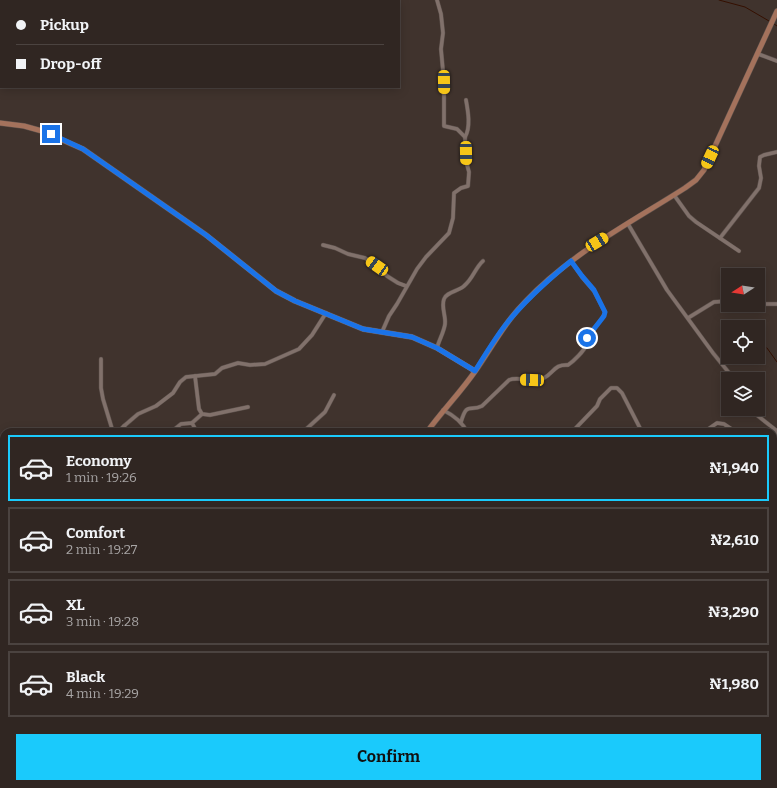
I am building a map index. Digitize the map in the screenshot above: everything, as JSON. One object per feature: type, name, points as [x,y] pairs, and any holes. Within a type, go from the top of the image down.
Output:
[{"type":"main road","points":[[430,428],[475,371],[506,324],[524,302],[543,284],[597,242],[696,180],[704,170],[777,11]]},
{"type":"main road","points":[[0,124],[24,126],[42,131],[83,149],[206,235],[276,291],[295,301],[363,329],[412,337],[437,348],[475,371]]},
{"type":"street","points":[[437,0],[441,14],[443,33],[441,49],[444,82],[444,126],[457,129],[465,136]]},
{"type":"street","points":[[758,54],[777,61]]},
{"type":"street","points":[[382,332],[406,286],[426,256],[449,233],[453,218],[454,193],[461,188],[468,186],[469,172],[466,162],[465,136],[467,133],[468,124],[466,100]]},
{"type":"street","points":[[720,238],[759,188],[761,178],[758,166],[760,157],[777,152]]},
{"type":"street","points":[[674,195],[692,219],[739,251]]},
{"type":"street","points":[[628,224],[667,290],[728,372]]},
{"type":"street","points":[[323,245],[335,248],[348,254],[365,258],[377,266],[387,276],[406,286]]},
{"type":"street","points":[[437,348],[445,324],[443,309],[444,298],[463,288],[473,276],[477,267],[483,261]]},
{"type":"street","points":[[461,422],[465,411],[469,408],[477,408],[482,406],[509,380],[514,378],[532,380],[545,377],[554,369],[561,365],[568,365],[577,358],[587,344],[587,338],[604,316],[605,312],[594,290],[571,261]]},
{"type":"street","points":[[688,318],[714,302],[721,302]]},
{"type":"street","points":[[765,304],[777,304]]},
{"type":"street","points":[[124,426],[138,414],[156,406],[173,393],[182,379],[186,377],[215,374],[222,368],[238,363],[250,365],[266,364],[299,349],[312,335],[326,313]]},
{"type":"street","points":[[101,359],[101,388],[112,428]]},
{"type":"street","points":[[195,376],[199,410],[202,414]]},
{"type":"street","points":[[576,428],[597,406],[600,399],[611,388],[617,388],[622,393],[640,428]]},
{"type":"street","points":[[307,428],[325,412],[334,395]]},
{"type":"street","points":[[176,428],[181,424],[192,423],[202,414],[210,415],[248,407]]},
{"type":"street","points":[[443,410],[461,422],[465,428]]},
{"type":"street","points":[[758,416],[772,428]]},
{"type":"street","points":[[709,428],[717,422],[730,428]]},
{"type":"street","points":[[192,423],[195,428]]},
{"type":"waterway","points":[[719,0],[745,7],[769,21]]},
{"type":"waterway","points":[[767,348],[777,362]]},
{"type":"route","points":[[51,134],[83,149],[206,235],[276,291],[295,301],[363,329],[412,337],[437,348],[475,371],[506,324],[524,302],[571,261],[594,290],[605,312],[604,316],[587,338]]}]
